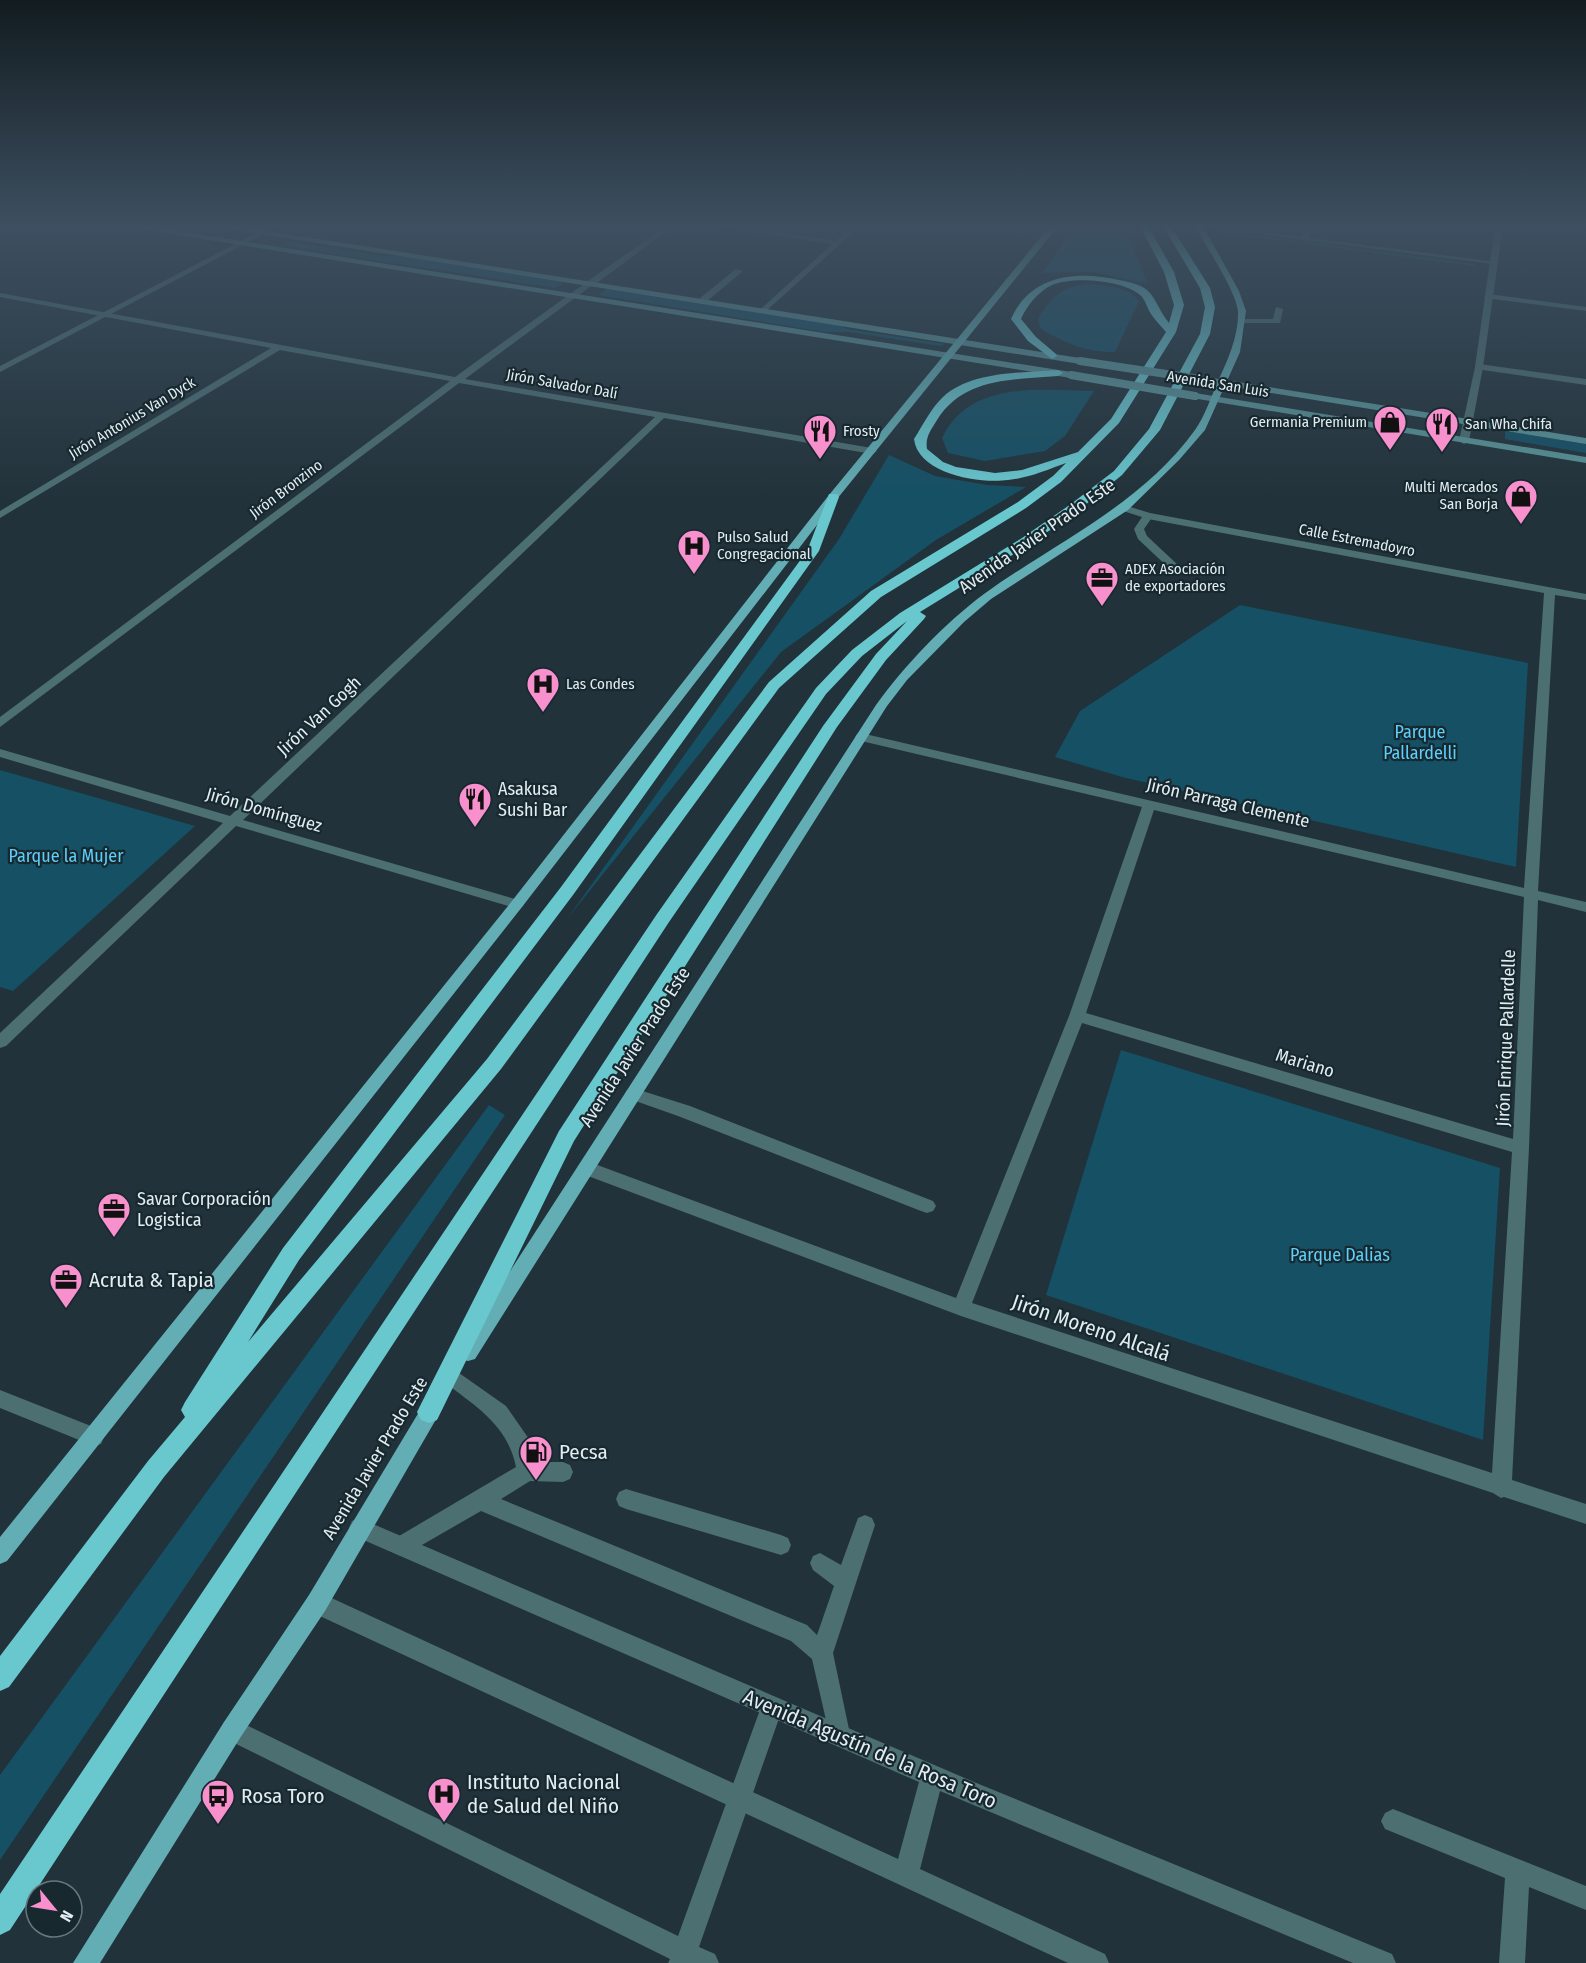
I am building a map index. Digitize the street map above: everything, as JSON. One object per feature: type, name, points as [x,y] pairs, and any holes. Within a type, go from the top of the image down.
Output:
[{"type":"highway","points":[[1016,318],[1032,339],[1052,356]]},
{"type":"highway","points":[[1159,318],[1171,332]]},
{"type":"highway","name":"Avenida Javier Prado Este","points":[[0,1678],[156,1469],[494,1064],[774,685],[876,594],[1022,505],[1057,479],[1115,421],[1171,332],[1175,318]]},
{"type":"highway","name":"Avenida Javier Prado Este","points":[[0,1920],[663,918],[821,691],[857,653],[905,615],[1026,541],[1118,473],[1154,430],[1205,334],[1208,318]]},
{"type":"highway","points":[[1058,373],[1002,379],[954,393],[947,399],[920,438],[918,445],[924,456],[937,464],[980,476],[1005,477],[1038,470],[1085,452]]},
{"type":"highway","points":[[156,1469],[291,1254],[567,891],[813,551],[833,497]]},
{"type":"highway","points":[[429,1412],[566,1137],[830,726],[881,657],[926,608],[965,577]]},
{"type":"main road","name":"Avenida San Luis","points":[[711,318],[1586,460]]},
{"type":"main road","name":"Avenida San Luis","points":[[815,318],[1586,441]]},
{"type":"main road","points":[[0,1554],[7,1533],[94,1437],[517,904],[833,497],[979,318]]},
{"type":"main road","name":"Avenida Javier Prado Este","points":[[86,1963],[232,1730],[317,1603],[429,1412],[861,737],[903,677],[960,620],[987,597],[1124,508],[1176,458],[1200,430],[1237,348],[1242,318]]},
{"type":"street","points":[[0,369],[97,318]]},
{"type":"street","name":"Jirón Salvador Dalí","points":[[124,318],[457,380],[872,451]]},
{"type":"street","name":"Jirón Bronzino","points":[[0,723],[543,318]]},
{"type":"street","points":[[1242,321],[1273,322],[1277,321],[1278,318]]},
{"type":"street","points":[[1464,441],[1479,367],[1485,318]]},
{"type":"street","name":"Jirón Antonius Van Dyck","points":[[0,515],[280,346]]},
{"type":"street","points":[[1479,367],[1586,382]]},
{"type":"street","name":"Jirón Van Gogh","points":[[0,1042],[6,1028],[234,820],[662,415]]},
{"type":"street","name":"Calle Estremadoyro","points":[[1124,508],[1148,516],[1586,597]]},
{"type":"street","points":[[1148,516],[1139,529],[1142,537],[1175,568]]},
{"type":"street","name":"Jirón Enrique Pallardelle","points":[[1501,1488],[1550,591]]},
{"type":"street","name":"Jirón Parraga Clemente","points":[[861,737],[1586,907]]},
{"type":"street","name":"Jirón Domínguez","points":[[0,753],[517,904]]},
{"type":"street","points":[[961,1308],[1077,1016],[1150,803]]},
{"type":"street","name":"Mariano","points":[[1077,1016],[1521,1148]]},
{"type":"street","points":[[633,1094],[684,1111],[927,1206]]},
{"type":"street","name":"Jirón Moreno Alcalá","points":[[586,1168],[961,1308],[1501,1488],[1586,1514]]},
{"type":"street","points":[[452,1377],[499,1412],[522,1446],[527,1471]]},
{"type":"street","points":[[0,1399],[94,1437]]},
{"type":"street","points":[[401,1546],[480,1502],[527,1471],[563,1472]]},
{"type":"street","points":[[626,1499],[781,1545]]},
{"type":"street","points":[[480,1502],[799,1633],[822,1653]]},
{"type":"street","points":[[839,1734],[822,1653],[865,1525]]},
{"type":"street","name":"Avenida Agustín de la Rosa Toro","points":[[359,1528],[932,1776],[1383,1963]]},
{"type":"street","points":[[820,1563],[845,1581]]},
{"type":"street","points":[[317,1603],[1096,1963]]},
{"type":"street","points":[[232,1730],[691,1960],[740,1799],[772,1707]]},
{"type":"street","points":[[906,1875],[932,1776]]},
{"type":"street","points":[[1393,1821],[1586,1898]]},
{"type":"street","points":[[1512,1963],[1518,1871]]},
{"type":"green space","points":[[737,318],[794,318],[834,324],[848,329],[945,344],[941,346],[848,332],[825,332]]},
{"type":"green space","points":[[1131,318],[1115,352],[1095,351],[1076,346],[1040,328],[1038,319]]},
{"type":"green space","points":[[1029,390],[1094,391],[1065,436],[1045,451],[985,461],[948,453],[942,438],[954,419],[970,406],[988,397]]},
{"type":"green space","points":[[1505,431],[1586,444],[1586,453],[1505,439]]},
{"type":"green space","points":[[889,455],[935,476],[987,485],[1026,487],[936,540],[781,652],[567,919],[839,539]]},
{"type":"green space","name":"Parque Pallardelli","points":[[1240,605],[1528,663],[1516,867],[1122,777],[1055,757],[1080,711]]},
{"type":"green space","name":"Parque la Mujer","points":[[0,770],[195,826],[13,991],[0,987]]},
{"type":"green space","name":"Parque Dalias","points":[[1121,1050],[1500,1168],[1483,1440],[1046,1295]]},
{"type":"green space","points":[[489,1105],[505,1115],[0,1860],[0,1775]]},
{"type":"place","name":"Germania Premium","points":[[1390,451]]},
{"type":"place","name":"San Wha Chifa","points":[[1442,453]]},
{"type":"place","name":"Frosty","points":[[820,460]]},
{"type":"place","name":"Multi Mercados San Borja","points":[[1521,525]]},
{"type":"place","name":"Pulso Salud Congregacional","points":[[694,575]]},
{"type":"place","name":"ADEX Asociación de exportadores","points":[[1102,607]]},
{"type":"place","name":"Las Condes","points":[[543,713]]},
{"type":"place","name":"Asakusa Sushi Bar","points":[[475,828]]},
{"type":"place","name":"Savar Corporación Logistica","points":[[114,1238]]},
{"type":"place","name":"Acruta & Tapia","points":[[66,1309]]},
{"type":"place","name":"Pecsa","points":[[536,1481]]},
{"type":"place","name":"Instituto Nacional de Salud del Niño","points":[[444,1823]]},
{"type":"place","name":"Rosa Toro","points":[[218,1825]]}]
